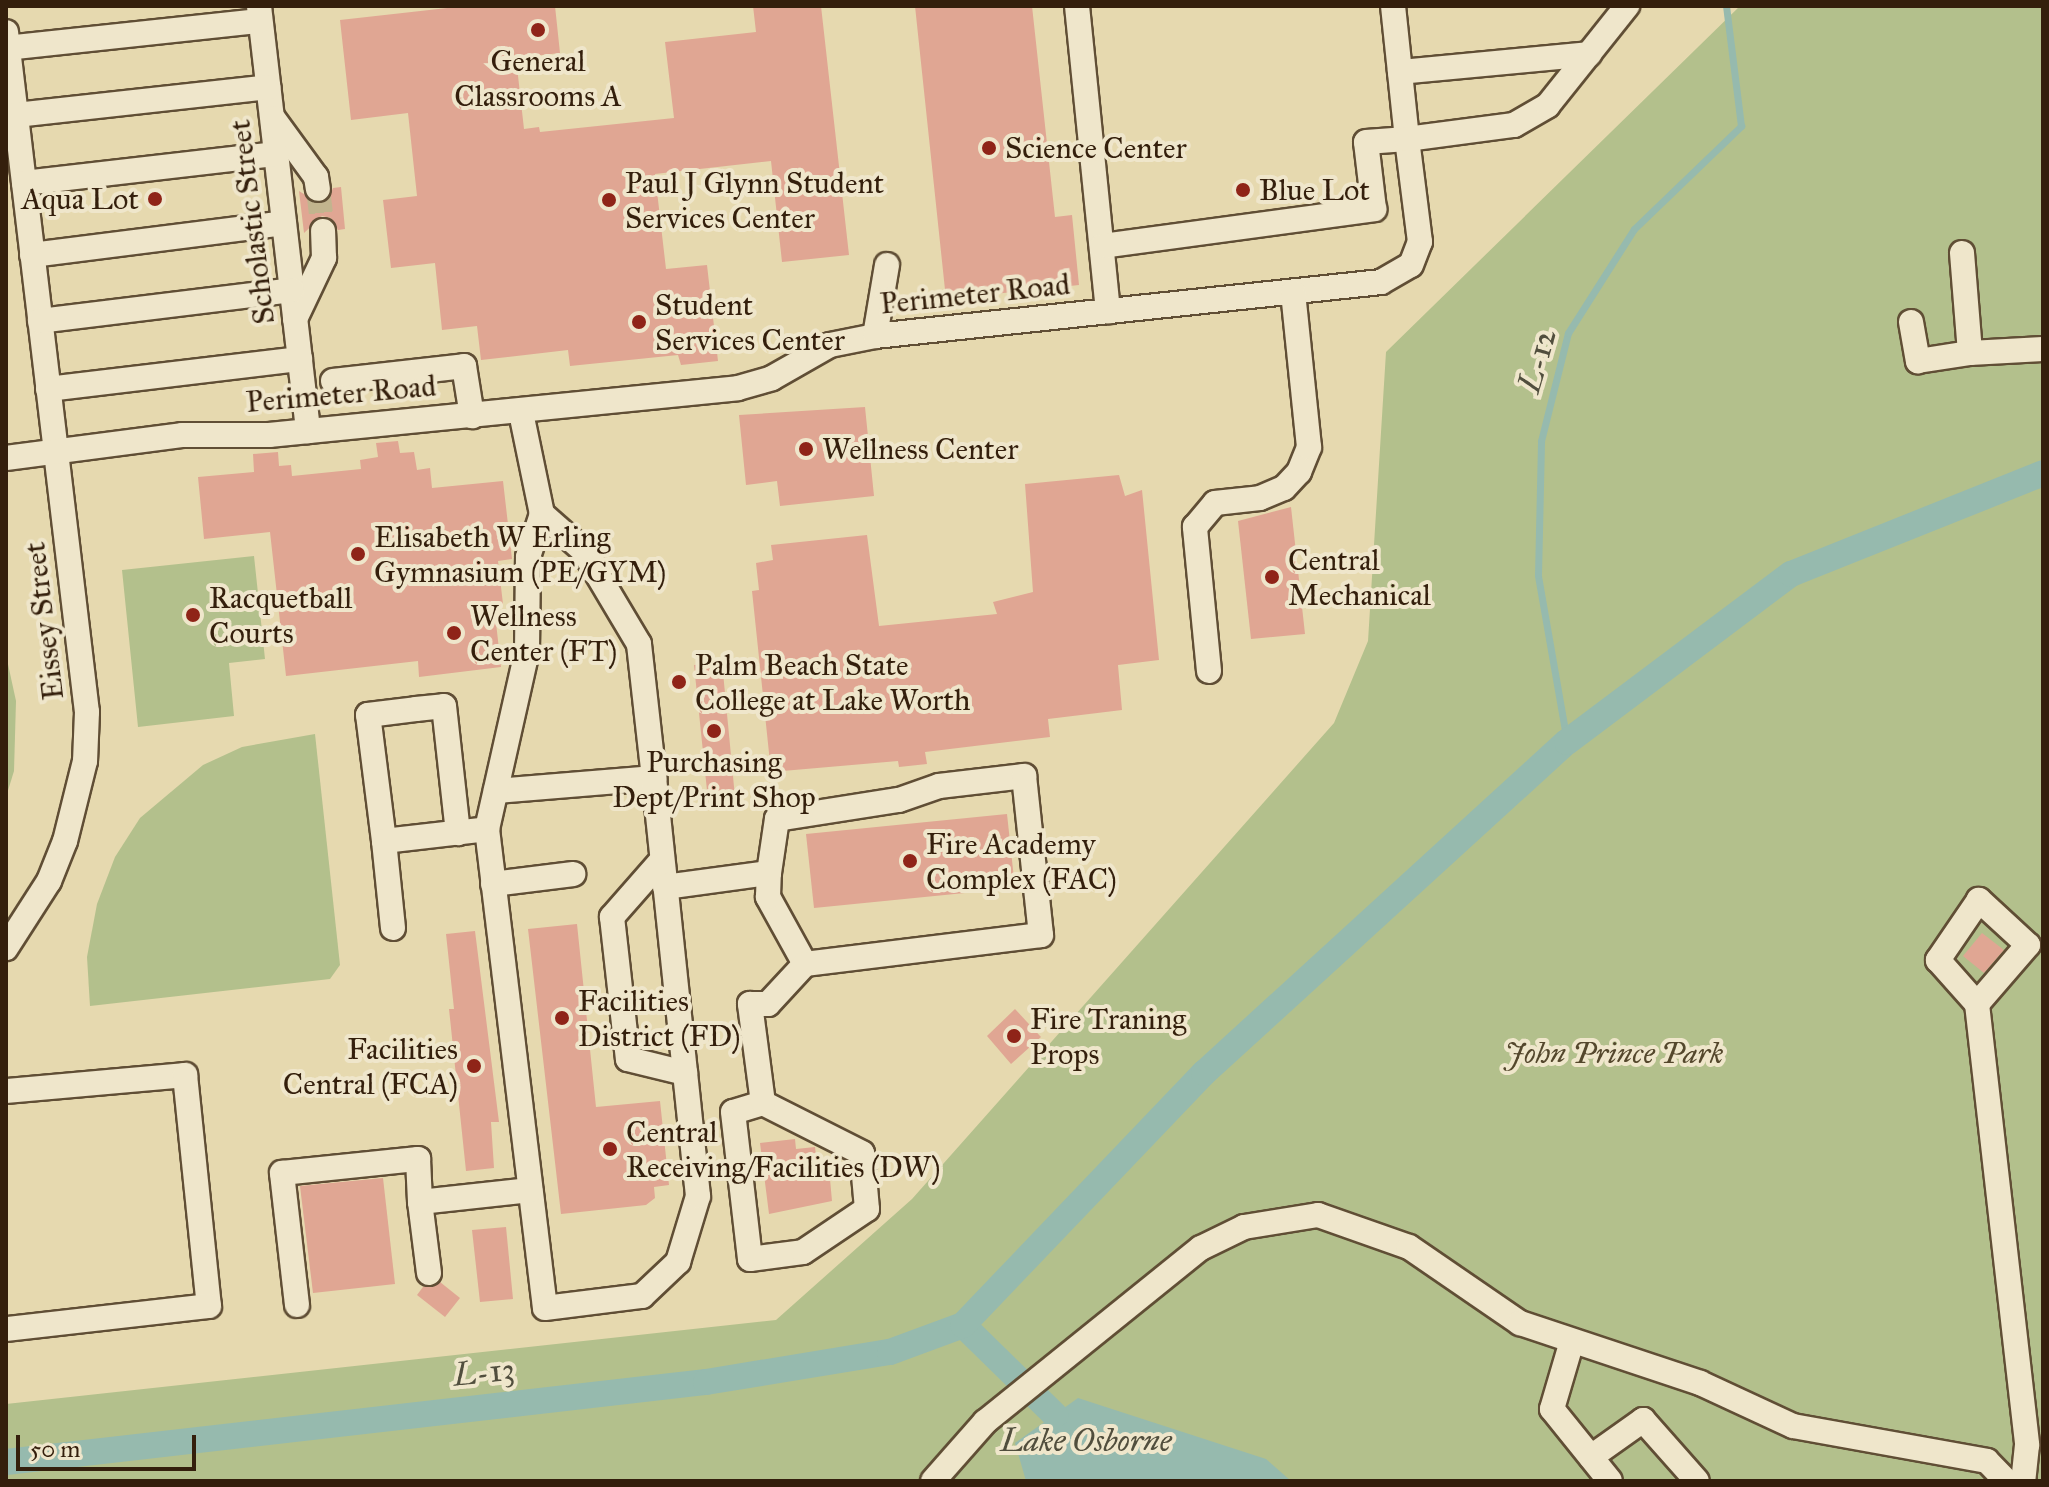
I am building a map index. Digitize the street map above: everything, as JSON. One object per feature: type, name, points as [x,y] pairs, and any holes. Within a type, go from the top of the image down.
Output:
[{"type":"street","points":[[1077,6],[1108,311]]},
{"type":"street","name":"Perimeter Road","points":[[6,458],[182,435],[308,431],[521,413],[738,388],[772,378],[830,345],[875,336],[1381,282],[1411,265],[1420,242],[1393,6]]},
{"type":"street","points":[[1102,246],[1374,209],[1366,142],[1514,125],[1548,105],[1627,6]]},
{"type":"street","points":[[7,43],[260,14]]},
{"type":"street","name":"Scholastic Street","points":[[260,14],[308,431]]},
{"type":"street","name":"Eissey Street","points":[[6,948],[49,881],[85,761],[87,712],[7,43]]},
{"type":"street","points":[[1400,72],[1589,54]]},
{"type":"street","points":[[16,115],[268,87]]},
{"type":"street","points":[[272,115],[316,177],[318,189]]},
{"type":"street","points":[[24,183],[276,154]]},
{"type":"street","points":[[32,255],[284,223]]},
{"type":"street","points":[[295,319],[324,258],[323,231]]},
{"type":"street","points":[[1962,253],[1970,353]]},
{"type":"street","points":[[875,336],[887,265]]},
{"type":"street","points":[[40,321],[292,290]]},
{"type":"street","points":[[1209,671],[1195,527],[1215,503],[1260,498],[1284,488],[1299,472],[1309,447],[1293,293]]},
{"type":"street","points":[[1911,322],[1918,361],[1970,353],[2043,349]]},
{"type":"street","points":[[48,389],[300,359]]},
{"type":"street","points":[[333,381],[464,366],[472,416]]},
{"type":"street","points":[[521,413],[542,514],[528,557],[527,651],[487,829],[545,1308],[642,1296],[678,1262],[698,1196],[639,644],[583,550],[542,514]]},
{"type":"street","points":[[393,928],[368,715],[444,706],[458,833]]},
{"type":"street","points":[[763,1103],[750,1004],[768,1004],[805,964],[1041,935],[1024,776],[939,786],[899,800],[777,819],[768,897],[805,964]]},
{"type":"street","points":[[496,791],[654,778]]},
{"type":"street","points":[[384,841],[487,829]]},
{"type":"street","points":[[662,860],[612,917],[628,1059],[685,1073]]},
{"type":"street","points":[[665,887],[769,873]]},
{"type":"street","points":[[493,884],[573,874]]},
{"type":"street","points":[[1977,1004],[2027,1445],[2023,1481]]},
{"type":"street","points":[[6,1091],[185,1075],[209,1306],[6,1329]]},
{"type":"street","points":[[763,1103],[862,1153],[867,1209],[803,1252],[750,1259],[733,1112],[763,1103]]},
{"type":"street","points":[[297,1305],[282,1173],[418,1159],[429,1273]]},
{"type":"street","points":[[420,1202],[530,1190]]},
{"type":"street","points":[[933,1481],[985,1422],[1201,1248],[1244,1227],[1318,1215],[1409,1247],[1520,1323],[1700,1383],[1793,1426],[1841,1438],[1942,1449],[1987,1461],[2006,1481]]},
{"type":"street","points":[[1572,1341],[1552,1409],[1610,1481]]},
{"type":"street","points":[[1591,1457],[1643,1420],[1697,1481]]},
{"type":"green space","name":"John Prince Park","points":[[1740,6],[2043,6],[2043,1481],[6,1481],[6,1404],[776,1320],[912,1199],[1334,723],[1368,641],[1386,352]]},
{"type":"green space","name":"Racquetball Courts","points":[[254,556],[265,659],[229,663],[234,716],[138,727],[122,570]]},
{"type":"green space","points":[[6,655],[16,701],[14,771],[6,797]]},
{"type":"green space","points":[[315,734],[340,965],[330,979],[90,1006],[87,957],[97,904],[115,857],[140,818],[203,765],[242,747]]},
{"type":"water","name":"Lake Osborne","points":[[1078,1398],[1266,1459],[1291,1481],[1026,1481],[1015,1443]]},
{"type":"building","points":[[465,6],[555,6],[560,53],[516,58],[524,129],[539,127],[540,132],[674,118],[665,42],[756,32],[753,6],[821,6],[849,255],[782,262],[771,161],[655,174],[666,269],[707,265],[718,361],[681,365],[678,355],[570,366],[568,350],[481,360],[477,326],[442,330],[435,263],[391,268],[383,200],[417,196],[408,113],[351,120],[340,20]]},
{"type":"building","name":"Science Center","points":[[915,6],[1032,6],[1055,217],[1072,215],[1079,285],[946,299]]},
{"type":"building","points":[[341,187],[345,229],[338,230],[331,218],[322,216],[304,233],[299,191],[320,204],[328,200],[333,188]]},
{"type":"building","name":"Wellness Center","points":[[865,407],[874,496],[780,506],[777,481],[746,485],[739,415]]},
{"type":"building","name":"Elisabeth W Erling Gymnasium (PE/GYM)","points":[[398,441],[400,453],[414,452],[417,470],[430,468],[432,488],[503,481],[512,559],[498,561],[503,604],[494,605],[501,667],[419,677],[418,661],[286,676],[270,532],[204,539],[198,477],[254,472],[253,454],[278,452],[279,466],[291,465],[292,476],[361,469],[360,460],[378,457],[376,443]]},
{"type":"building","points":[[1119,475],[1125,496],[1142,490],[1159,660],[1118,665],[1122,710],[1048,719],[1050,737],[925,752],[927,764],[899,767],[898,761],[771,772],[752,591],[759,590],[756,563],[773,560],[771,545],[867,535],[879,626],[997,614],[993,602],[1033,592],[1025,484]]},
{"type":"building","name":"Central Mechanical","points":[[1291,507],[1305,634],[1251,639],[1238,521]]},
{"type":"building","name":"Purchasing Dept/Print Shop","points":[[722,662],[735,797],[708,800],[694,665]]},
{"type":"building","name":"Fire Academy Complex (FAC)","points":[[1007,814],[1015,888],[814,908],[806,834]]},
{"type":"building","points":[[577,924],[596,1107],[660,1101],[669,1185],[654,1187],[655,1198],[646,1205],[561,1214],[528,929]]},
{"type":"building","name":"Facilities Central (FCA)","points":[[475,931],[499,1122],[491,1122],[494,1168],[466,1171],[449,1009],[454,1009],[446,934]]},
{"type":"building","points":[[1982,933],[2004,950],[1984,973],[1963,956]]},
{"type":"building","name":"Fire Traning Props","points":[[1015,1009],[1041,1037],[1011,1064],[987,1036]]},
{"type":"building","points":[[795,1139],[796,1149],[815,1147],[819,1179],[830,1179],[832,1201],[769,1214],[760,1143]]},
{"type":"building","points":[[383,1178],[395,1284],[313,1293],[300,1186]]},
{"type":"building","points":[[506,1227],[513,1299],[480,1302],[472,1230]]},
{"type":"building","points":[[440,1282],[460,1298],[445,1317],[417,1295],[423,1287]]},
{"type":"waterway","name":"L-12","points":[[1567,742],[1538,575],[1541,441],[1568,333],[1634,229],[1741,126],[1726,6]]},
{"type":"waterway","name":"L-13","points":[[6,1462],[706,1382],[890,1352],[963,1325],[1204,1073],[1567,742],[1791,574],[2043,473]]},
{"type":"waterway","points":[[963,1325],[1055,1415]]},
{"type":"tunnel","points":[[318,189],[323,231]]},
{"type":"place","name":"General Classrooms A","points":[[538,30]]},
{"type":"place","name":"Science Center","points":[[989,148]]},
{"type":"place","name":"Blue Lot","points":[[1243,190]]},
{"type":"place","name":"Aqua Lot","points":[[155,199]]},
{"type":"place","name":"Paul J Glynn Student Services Center","points":[[609,200]]},
{"type":"place","name":"Student Services Center","points":[[639,322]]},
{"type":"place","name":"Wellness Center","points":[[806,449]]},
{"type":"place","name":"Elisabeth W Erling Gymnasium (PE/GYM)","points":[[358,554]]},
{"type":"place","name":"Central Mechanical","points":[[1272,577]]},
{"type":"place","name":"Racquetball Courts","points":[[193,615]]},
{"type":"place","name":"Wellness Center (FT)","points":[[454,633]]},
{"type":"place","name":"Palm Beach State College at Lake Worth","points":[[679,682]]},
{"type":"place","name":"Purchasing Dept/Print Shop","points":[[714,731]]},
{"type":"place","name":"Fire Academy Complex (FAC)","points":[[910,861]]},
{"type":"place","name":"Facilities District (FD)","points":[[562,1018]]},
{"type":"place","name":"Fire Traning Props","points":[[1014,1036]]},
{"type":"place","name":"Facilities Central (FCA)","points":[[474,1066]]},
{"type":"place","name":"Central Receiving/Facilities (DW)","points":[[610,1149]]}]
